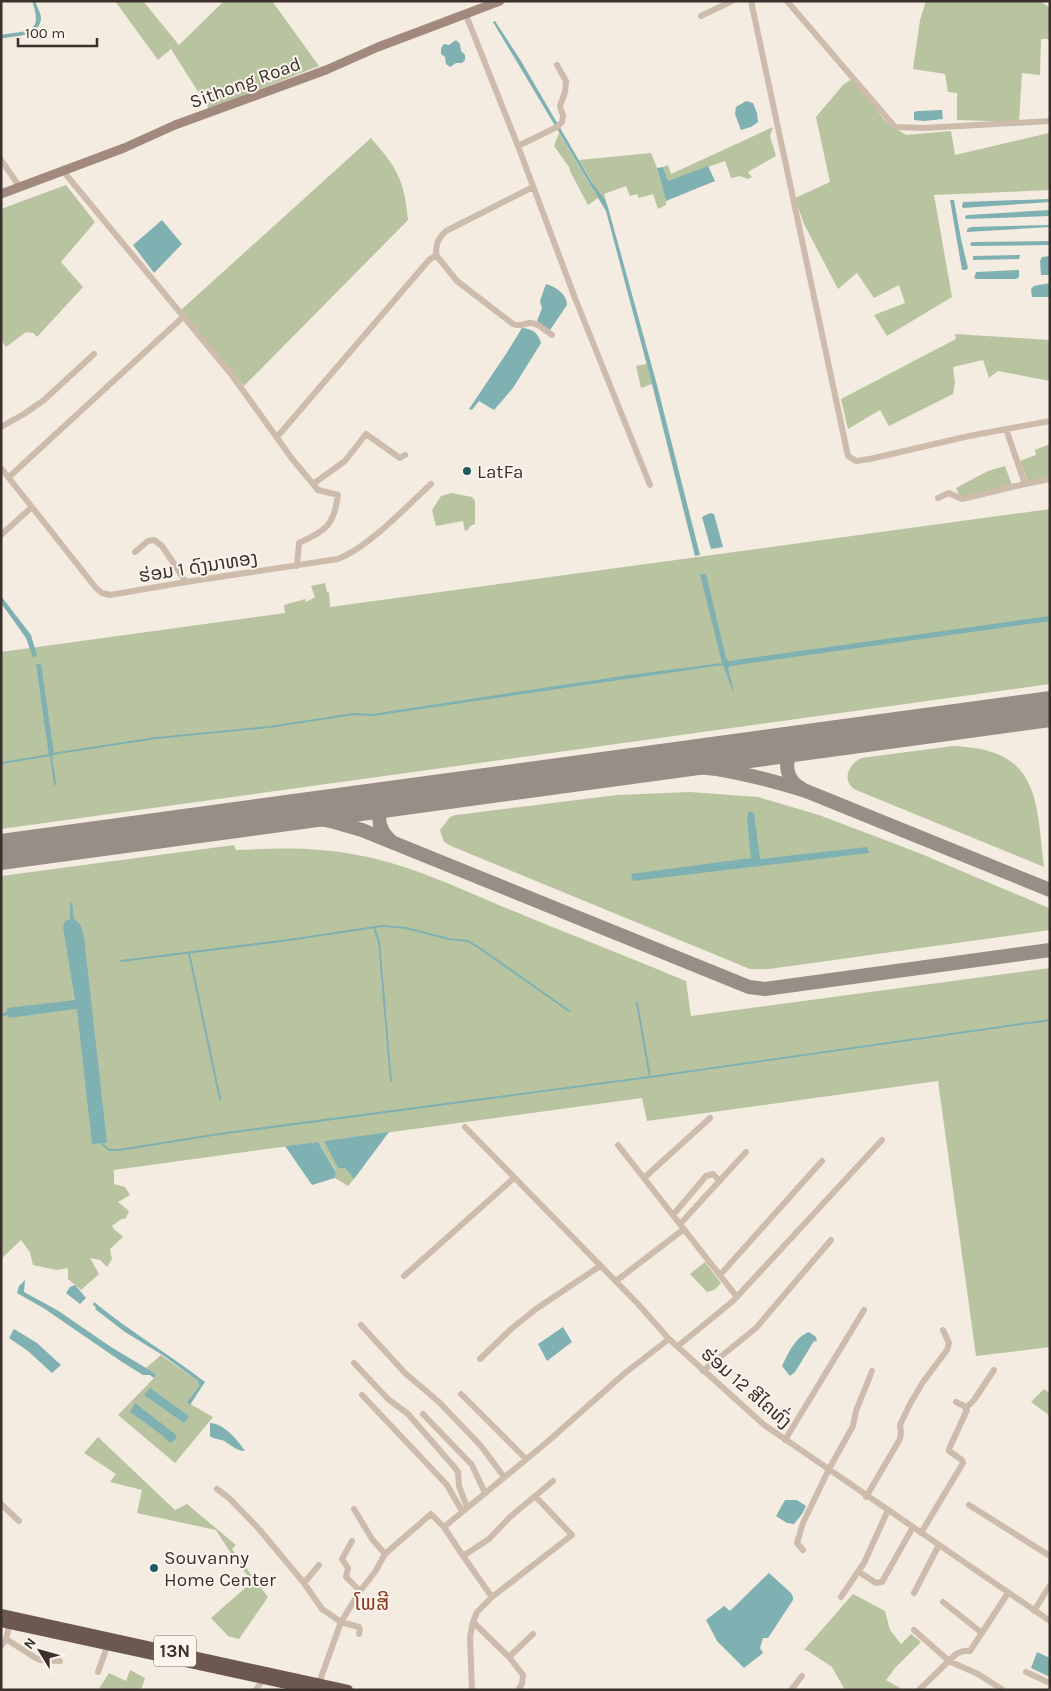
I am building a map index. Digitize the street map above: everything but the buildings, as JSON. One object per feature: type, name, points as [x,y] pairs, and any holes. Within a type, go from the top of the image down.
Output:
[{"type":"highway","name":"13N","points":[[1,1614],[316,1687]]},
{"type":"highway","name":"13N","points":[[6,1622],[264,1678],[316,1687],[348,1690]]},
{"type":"main road","name":"Sithong Road","points":[[1,194],[124,148],[175,125],[326,70],[378,47],[500,1]]},
{"type":"street","points":[[701,16],[732,1]]},
{"type":"street","points":[[751,1],[848,456],[856,461],[863,460],[1050,421]]},
{"type":"street","points":[[787,1],[895,127],[924,128],[1050,121]]},
{"type":"street","points":[[466,15],[650,486]]},
{"type":"street","points":[[518,146],[557,127],[562,122],[563,116],[560,106],[565,92],[566,81],[557,65]]},
{"type":"street","points":[[1,160],[19,186]]},
{"type":"street","points":[[63,171],[231,374],[293,460],[318,490],[338,495],[335,514],[322,532],[299,543],[297,566]]},
{"type":"street","points":[[533,187],[446,231],[439,237],[436,255],[457,281],[513,324],[520,326],[530,323],[534,324],[552,335]]},
{"type":"street","points":[[277,437],[429,260],[436,255]]},
{"type":"street","points":[[8,477],[183,317]]},
{"type":"street","points":[[1,427],[44,400],[94,354]]},
{"type":"street","points":[[1006,429],[1025,484]]},
{"type":"street","points":[[313,484],[345,461],[366,434],[400,458],[405,455]]},
{"type":"street","name":"ຮ່ອມ 1 ດົງນາທອງ","points":[[1,468],[96,588],[102,593],[110,595],[338,559],[349,555],[363,545],[431,484]]},
{"type":"street","points":[[938,498],[949,493],[962,499],[968,498],[1050,479]]},
{"type":"street","points":[[1,535],[32,507]]},
{"type":"street","points":[[135,552],[148,542],[154,540],[162,546],[186,582]]},
{"type":"street","points":[[644,1178],[710,1118]]},
{"type":"street","name":"ຮ່ອມ 12 ສີໄຄທົ່ງ","points":[[466,1127],[669,1339],[763,1424],[866,1497],[888,1510],[1050,1622]]},
{"type":"street","points":[[678,1346],[737,1297],[882,1140]]},
{"type":"street","points":[[618,1145],[737,1297]]},
{"type":"street","points":[[616,1282],[682,1227],[746,1152]]},
{"type":"street","points":[[720,1275],[822,1161]]},
{"type":"street","points":[[673,1215],[706,1176],[713,1174],[720,1181]]},
{"type":"street","points":[[404,1276],[514,1178]]},
{"type":"street","points":[[703,1371],[756,1328],[831,1240]]},
{"type":"street","points":[[480,1359],[511,1329],[600,1266]]},
{"type":"street","points":[[785,1440],[864,1310]]},
{"type":"street","points":[[361,1325],[405,1373],[439,1402],[481,1446],[504,1477]]},
{"type":"street","points":[[866,1497],[900,1439],[902,1432],[900,1425],[910,1404],[923,1382],[947,1350],[949,1343],[943,1330]]},
{"type":"street","points":[[444,1527],[625,1373],[669,1339]]},
{"type":"street","points":[[354,1363],[388,1398],[408,1414],[456,1469],[465,1509]]},
{"type":"street","points":[[921,1533],[963,1463],[949,1449],[966,1413],[966,1408],[974,1400],[994,1370]]},
{"type":"street","points":[[803,1550],[797,1543],[800,1530],[829,1469],[853,1426],[856,1411],[872,1371]]},
{"type":"street","points":[[461,1394],[526,1459]]},
{"type":"street","points":[[362,1395],[447,1485],[465,1509]]},
{"type":"street","points":[[956,1402],[966,1408]]},
{"type":"street","points":[[423,1414],[472,1465],[485,1493]]},
{"type":"street","points":[[463,1556],[489,1539],[515,1513],[553,1481]]},
{"type":"street","points":[[217,1489],[229,1498],[259,1529],[304,1583],[315,1598],[318,1606],[341,1622],[359,1627],[359,1634]]},
{"type":"street","points":[[472,1690],[470,1637],[477,1612],[492,1597],[572,1535],[536,1497]]},
{"type":"street","points":[[1,1504],[18,1521]]},
{"type":"street","points":[[969,1505],[1050,1556]]},
{"type":"street","points":[[354,1509],[372,1539],[385,1554]]},
{"type":"street","points":[[841,1597],[859,1572],[888,1510]]},
{"type":"street","points":[[316,1687],[341,1622],[360,1591],[375,1572],[385,1554],[429,1514],[433,1514],[444,1527],[492,1597]]},
{"type":"street","points":[[859,1572],[876,1583],[882,1582],[913,1528]]},
{"type":"street","points":[[352,1541],[342,1559],[348,1568],[346,1576],[360,1591]]},
{"type":"street","points":[[914,1593],[939,1545]]},
{"type":"street","points":[[304,1583],[319,1564]]},
{"type":"street","points":[[1034,1611],[1050,1585]]},
{"type":"street","points":[[919,1690],[960,1652],[970,1651],[1008,1593]]},
{"type":"street","points":[[943,1602],[982,1633]]},
{"type":"street","points":[[1,1646],[6,1639],[6,1622]]},
{"type":"street","points":[[473,1622],[509,1657],[523,1675],[522,1684],[518,1690]]},
{"type":"street","points":[[914,1630],[949,1661],[978,1674],[1002,1690]]},
{"type":"street","points":[[509,1657],[533,1634]]},
{"type":"street","points":[[6,1639],[40,1660],[60,1660]]},
{"type":"street","points":[[98,1672],[108,1644]]},
{"type":"street","points":[[1026,1672],[1050,1683]]},
{"type":"street","points":[[791,1690],[802,1676]]},
{"type":"street","points":[[256,1690],[264,1678]]},
{"type":"green space","points":[[115,1],[143,1],[179,45],[224,1],[272,1],[319,66],[209,109],[171,49],[158,60]]},
{"type":"green space","points":[[926,1],[1040,1],[1050,8],[1050,39],[1041,39],[1040,75],[1022,73],[1019,122],[957,120],[957,93],[948,92],[945,74],[913,69],[920,20]]},
{"type":"green space","points":[[852,79],[886,122],[906,135],[951,131],[955,155],[1049,133],[1050,190],[934,195],[952,297],[887,336],[874,315],[905,303],[899,285],[874,298],[857,273],[838,289],[804,224],[795,198],[830,182],[816,117],[843,85]]},
{"type":"green space","points":[[773,127],[770,136],[776,156],[748,172],[752,177],[748,179],[740,176],[731,178],[725,161],[668,181],[663,167],[668,165],[671,174]]},
{"type":"green space","points":[[559,133],[598,198],[588,205],[569,167],[554,146]]},
{"type":"green space","points":[[371,138],[398,175],[404,194],[408,220],[244,386],[181,310]]},
{"type":"green space","points":[[651,153],[666,201],[666,205],[658,209],[653,194],[639,198],[637,194],[630,196],[626,186],[604,194],[609,211],[579,160]]},
{"type":"green space","points":[[66,185],[95,222],[61,262],[83,287],[37,337],[33,333],[26,332],[6,347],[1,340],[1,209]]},
{"type":"green space","points":[[955,334],[1050,340],[1050,381],[998,371],[989,378],[983,360],[953,367],[955,383],[953,394],[889,426],[880,410],[848,429],[841,399],[956,339]]},
{"type":"green space","points":[[647,364],[652,384],[641,388],[636,366]]},
{"type":"green space","points":[[1050,444],[1050,477],[1028,482],[1020,461],[1036,455],[1035,450]]},
{"type":"green space","points":[[1005,466],[1012,485],[964,497],[959,495],[956,488],[988,471]]},
{"type":"green space","points":[[451,493],[472,497],[475,501],[475,524],[470,526],[468,530],[465,531],[463,521],[436,526],[432,510],[441,496]]},
{"type":"green space","points":[[1050,509],[1050,684],[1,829],[1,652],[285,613],[284,605],[305,599],[306,602],[315,597],[311,586],[325,583],[327,592],[329,592],[330,607]]},
{"type":"green space","points":[[953,746],[981,749],[1002,756],[1017,767],[1028,781],[1038,819],[1044,867],[856,790],[849,782],[848,773],[850,769],[861,758]]},
{"type":"green space","points":[[690,792],[758,797],[819,815],[919,853],[1049,908],[1050,930],[769,969],[750,969],[451,846],[444,842],[440,830],[450,817],[456,815],[617,795]]},
{"type":"green space","points":[[234,845],[236,850],[296,849],[341,852],[395,864],[433,877],[686,981],[691,1016],[1050,968],[1050,1347],[976,1356],[938,1081],[647,1121],[642,1098],[325,1141],[338,1168],[345,1168],[354,1179],[348,1186],[335,1178],[336,1171],[318,1142],[114,1170],[114,1184],[125,1187],[130,1195],[118,1202],[129,1211],[126,1218],[112,1226],[123,1237],[110,1249],[112,1259],[107,1267],[100,1260],[90,1258],[99,1274],[81,1290],[68,1279],[68,1268],[57,1270],[33,1265],[30,1252],[21,1240],[1,1259],[1,876]]},
{"type":"green space","points":[[705,1262],[721,1283],[714,1290],[707,1292],[690,1274]]},
{"type":"green space","points":[[161,1355],[198,1381],[199,1386],[187,1402],[213,1417],[175,1463],[118,1415],[154,1378],[156,1374],[146,1368]]},
{"type":"green space","points":[[1044,1389],[1050,1393],[1050,1416],[1031,1402]]},
{"type":"green space","points":[[98,1437],[175,1510],[187,1504],[236,1545],[232,1549],[268,1597],[239,1639],[228,1636],[211,1618],[252,1582],[216,1530],[137,1513],[142,1490],[110,1482],[116,1474],[84,1453]]},
{"type":"green space","points":[[853,1594],[885,1611],[890,1630],[901,1644],[911,1634],[921,1642],[895,1668],[886,1680],[904,1690],[845,1690],[832,1667],[804,1650]]},
{"type":"green space","points":[[130,1670],[145,1678],[141,1690],[98,1690],[109,1673],[126,1681]]},
{"type":"water","points":[[32,1],[35,1],[41,17],[37,29],[26,34],[1,39],[1,35],[31,29],[36,20]]},
{"type":"water","points":[[495,21],[521,61],[591,181],[605,200],[657,385],[700,555],[695,556],[606,211],[493,22]]},
{"type":"water","points":[[456,40],[465,55],[465,60],[450,67],[446,64],[445,57],[441,54],[441,48],[444,44],[449,45]]},
{"type":"water","points":[[746,101],[753,103],[758,122],[751,127],[741,130],[735,114],[736,107]]},
{"type":"water","points":[[942,110],[943,119],[914,120],[914,112]]},
{"type":"water","points":[[708,166],[715,181],[666,201],[657,168],[663,167],[668,181]]},
{"type":"water","points":[[1050,199],[1050,202],[963,208],[962,206],[963,202]]},
{"type":"water","points":[[950,200],[954,200],[968,268],[966,270],[962,270]]},
{"type":"water","points":[[1050,210],[1050,216],[966,219],[965,216],[968,215]]},
{"type":"water","points":[[162,220],[182,244],[154,273],[133,245]]},
{"type":"water","points":[[1050,225],[1050,227],[967,232],[967,229],[971,227]]},
{"type":"water","points":[[1050,241],[1050,245],[971,246],[970,244],[972,242]]},
{"type":"water","points":[[1020,255],[1019,259],[973,260],[973,256]]},
{"type":"water","points":[[1050,256],[1050,275],[1041,275],[1040,261],[1042,257]]},
{"type":"water","points":[[1019,270],[1019,277],[1016,279],[974,278],[976,272]]},
{"type":"water","points":[[1050,283],[1050,297],[1032,297],[1031,289],[1034,286]]},
{"type":"water","points":[[546,284],[554,287],[567,301],[567,305],[550,330],[537,321],[542,308],[540,301]]},
{"type":"water","points":[[522,328],[534,332],[541,343],[513,388],[494,410],[479,401],[472,410],[469,409],[506,354]]},
{"type":"water","points":[[710,513],[714,514],[723,547],[711,549],[702,517]]},
{"type":"water","points":[[700,574],[706,574],[726,658],[729,661],[1050,616],[1050,621],[730,666],[728,668],[734,691],[723,665],[373,716],[372,714],[629,675],[722,663]]},
{"type":"water","points":[[1,596],[31,635],[37,656],[33,658],[26,638],[1,603]]},
{"type":"water","points":[[36,664],[41,664],[54,754],[49,756]]},
{"type":"water","points":[[749,811],[754,813],[760,859],[867,847],[869,853],[633,881],[631,874],[751,858],[747,819]]},
{"type":"water","points":[[70,903],[72,903],[74,920],[81,926],[84,937],[107,1143],[92,1144],[77,1010],[9,1018],[8,1015],[1,1017],[1,1013],[7,1012],[7,1008],[75,1000],[63,927],[65,921],[70,919]]},
{"type":"water","points":[[389,1132],[354,1179],[345,1168],[338,1168],[324,1141]]},
{"type":"water","points":[[318,1142],[336,1172],[335,1178],[312,1185],[285,1146]]},
{"type":"water","points":[[25,1280],[24,1292],[57,1310],[111,1347],[156,1374],[154,1378],[150,1375],[143,1375],[122,1362],[45,1309],[17,1293],[19,1286]]},
{"type":"water","points":[[75,1285],[86,1298],[80,1304],[66,1293],[70,1287]]},
{"type":"water","points":[[94,1302],[205,1382],[190,1405],[187,1402],[199,1386],[198,1381],[164,1356],[125,1332],[95,1309]]},
{"type":"water","points":[[563,1327],[572,1342],[547,1361],[538,1344]]},
{"type":"water","points":[[14,1329],[37,1343],[61,1365],[52,1373],[28,1351],[9,1338]]},
{"type":"water","points":[[809,1332],[816,1337],[817,1342],[814,1341],[795,1372],[790,1376],[782,1366],[789,1351],[796,1342]]},
{"type":"water","points":[[150,1388],[189,1416],[184,1423],[144,1395]]},
{"type":"water","points":[[135,1403],[175,1434],[177,1438],[170,1443],[130,1412]]},
{"type":"water","points":[[210,1423],[225,1429],[245,1451],[238,1450],[222,1440],[210,1436]]},
{"type":"water","points":[[785,1500],[797,1500],[806,1506],[794,1524],[787,1523],[776,1516]]},
{"type":"water","points":[[769,1573],[791,1593],[793,1600],[768,1638],[763,1638],[760,1648],[763,1653],[744,1668],[717,1641],[706,1620],[724,1606],[730,1611]]},
{"type":"water","points":[[1037,1652],[1050,1658],[1050,1677],[1031,1668]]},
{"type":"waterway","points":[[1,763],[156,738],[269,727],[354,714],[373,715]]},
{"type":"waterway","points":[[51,756],[55,784]]},
{"type":"waterway","points":[[121,961],[289,940],[382,926],[406,928],[449,939],[468,941],[569,1011]]},
{"type":"waterway","points":[[374,927],[379,942],[391,1081]]},
{"type":"waterway","points":[[189,953],[220,1099]]},
{"type":"waterway","points":[[637,1003],[650,1077]]},
{"type":"waterway","points":[[103,1145],[109,1150],[119,1150],[219,1134],[650,1077],[1050,1020]]},
{"type":"taxiway","points":[[801,788],[792,781],[787,765],[790,755],[801,745],[809,742]]},
{"type":"taxiway","points":[[627,767],[678,766],[716,769],[787,785],[1050,890]]},
{"type":"taxiway","points":[[392,842],[382,830],[379,817],[385,806],[399,798]]},
{"type":"taxiway","points":[[288,813],[331,821],[362,830],[749,987],[765,989],[1050,950]]},
{"type":"runway","points":[[1,852],[1050,709]]},
{"type":"place","name":"LatFa","points":[[467,471]]},
{"type":"place","name":"Souvanny Home Center","points":[[154,1568]]},
{"type":"district","name":"ໂພສີ","points":[[372,1603]]}]
